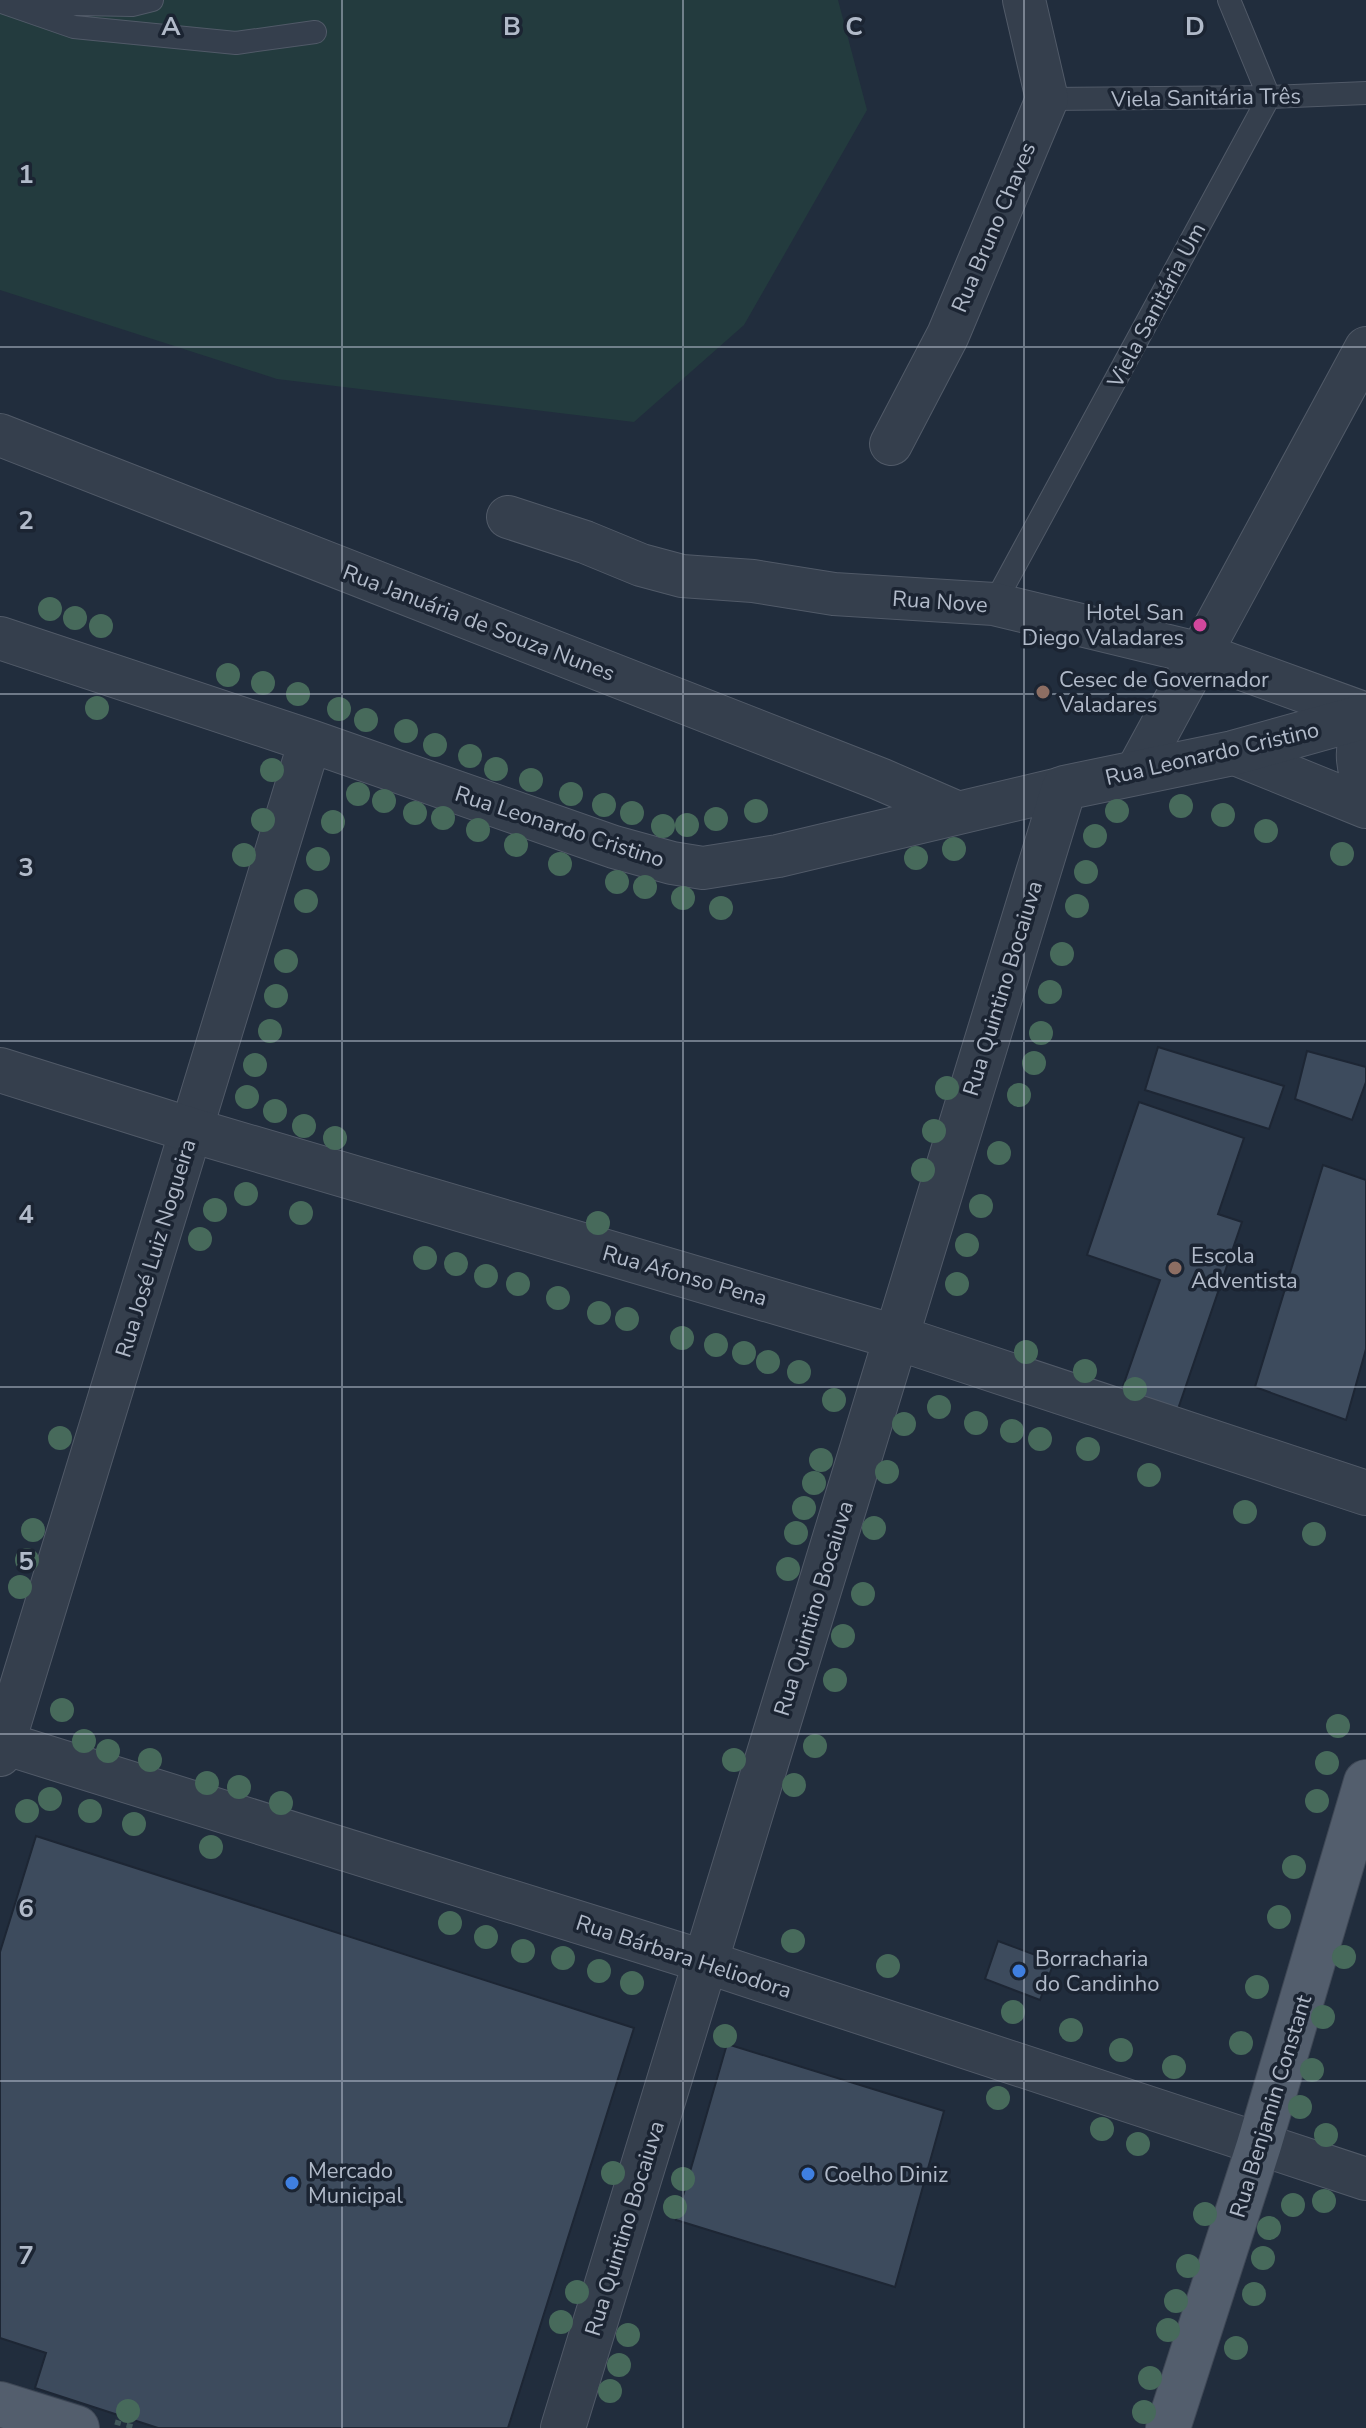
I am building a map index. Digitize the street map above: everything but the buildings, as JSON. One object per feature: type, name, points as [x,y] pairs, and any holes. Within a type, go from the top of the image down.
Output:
[{"type":"main road","name":"Rua Benjamin Constant","points":[[1168,2428],[1259,2145],[1366,1782]]},
{"type":"main road","points":[[0,2404],[77,2428]]},
{"type":"street","points":[[1024,0],[1047,99]]},
{"type":"street","name":"Rua Bruno Chaves","points":[[891,444],[948,335],[1047,99]]},
{"type":"street","points":[[1137,771],[1366,348]]},
{"type":"street","name":"Rua Januária de Souza Nunes","points":[[0,435],[866,773],[956,812]]},
{"type":"street","name":"Rua Nove","points":[[508,517],[585,542],[641,565],[682,576],[753,581],[834,594],[994,604],[1201,654],[1366,716]]},
{"type":"street","name":"Rua Leonardo Cristino","points":[[0,638],[614,847],[703,868],[778,856],[1137,771],[1233,753],[1366,716]]},
{"type":"street","points":[[1366,716],[1357,749],[1360,775],[1366,786]]},
{"type":"street","name":"Rua José Luiz Nogueira","points":[[1,1747],[310,741]]},
{"type":"street","points":[[1233,753],[1366,807]]},
{"type":"street","name":"Rua Quintino Bocaiuva","points":[[563,2428],[1064,788]]},
{"type":"street","name":"Rua Afonso Pena","points":[[0,1070],[191,1130],[895,1337],[1366,1493]]},
{"type":"street","name":"Rua Bárbara Heliodora","points":[[1,1747],[706,1962],[1366,2179]]},
{"type":"lane","points":[[1,1],[132,5],[152,0]]},
{"type":"lane","points":[[1229,0],[1269,97]]},
{"type":"lane","points":[[1,1],[74,27],[236,43],[315,32]]},
{"type":"lane","name":"Viela Sanitária Três","points":[[1047,99],[1366,93]]},
{"type":"lane","name":"Viela Sanitária Um","points":[[994,604],[1269,97]]},
{"type":"green space","points":[[0,0],[838,0],[867,110],[744,325],[634,422],[277,379],[0,290]]},
{"type":"place","name":"Hotel San Diego Valadares","points":[[1200,625]]},
{"type":"place","name":"Cesec de Governador Valadares","points":[[1043,692]]},
{"type":"place","name":"Escola Adventista","points":[[1175,1268]]},
{"type":"place","name":"Borracharia do Candinho","points":[[1019,1971]]},
{"type":"place","name":"Coelho Diniz","points":[[808,2174]]},
{"type":"place","name":"Mercado Municipal","points":[[292,2183]]}]
